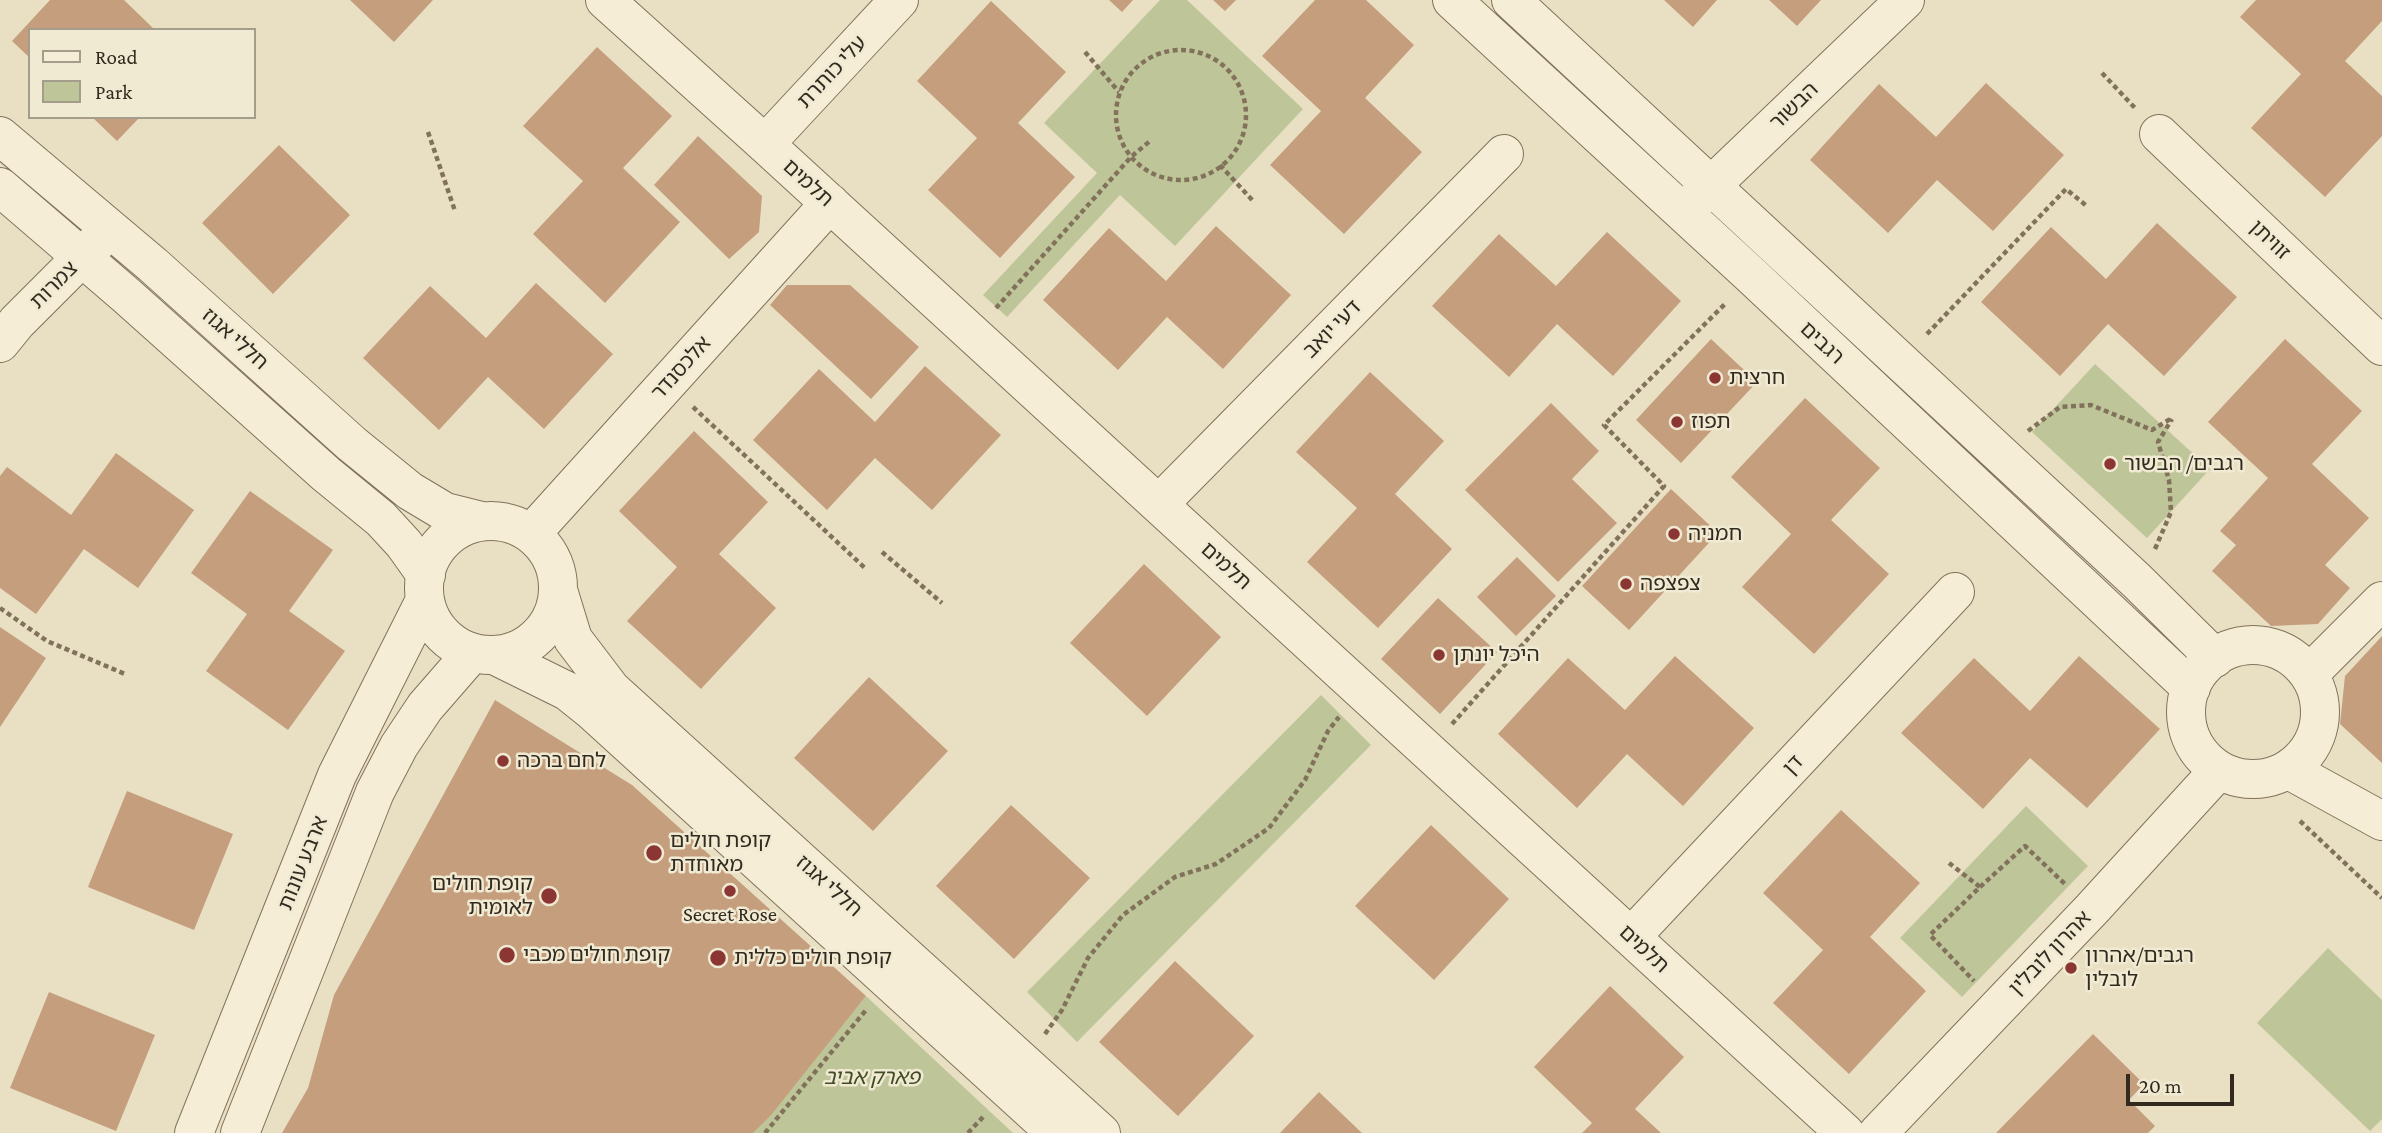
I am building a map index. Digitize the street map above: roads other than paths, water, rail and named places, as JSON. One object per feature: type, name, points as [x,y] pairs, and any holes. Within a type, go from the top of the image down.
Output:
[{"type":"street","name":"תלמים","points":[[605,0],[1846,1133]]},
{"type":"street","name":"עלי כותרת","points":[[765,144],[900,0]]},
{"type":"street","name":"רגבים","points":[[1452,0],[1752,276],[2191,688]]},
{"type":"street","name":"רגבים","points":[[1511,0],[1901,360],[2137,581],[2215,658]]},
{"type":"street","name":"הבשור","points":[[1682,213],[1905,0]]},
{"type":"street","name":"זוויתן","points":[[2159,134],[2382,346]]},
{"type":"street","name":"חללי אגוז","points":[[0,136],[410,491],[445,512],[481,521]]},
{"type":"street","name":"דעי יואב","points":[[1159,504],[1504,154]]},
{"type":"street","name":"חללי אגוז","points":[[0,187],[380,519],[404,544],[425,587]]},
{"type":"street","name":"אלכסנדר","points":[[531,534],[830,203]]},
{"type":"street","name":"צמרות","points":[[0,343],[17,322],[110,229]]},
{"type":"street","points":[[481,521],[513,524],[531,534],[545,548],[555,566],[558,590],[555,610],[546,627],[531,642],[513,651],[483,654],[455,645],[441,632],[431,617],[425,587],[433,556],[445,540],[462,528],[481,521]]},
{"type":"street","name":"ארבע עונות","points":[[194,1133],[337,775],[425,587]]},
{"type":"street","name":"חללי אגוז","points":[[558,590],[573,639],[611,689],[1101,1133]]},
{"type":"street","name":"דן","points":[[1631,937],[1955,592]]},
{"type":"street","points":[[2309,674],[2382,601]]},
{"type":"street","points":[[2284,766],[2318,732],[2318,692],[2309,674],[2294,659],[2276,649],[2255,645],[2234,648],[2215,658],[2205,666],[2191,688],[2187,704],[2190,734],[2206,761],[2236,778],[2284,766],[2382,792]]},
{"type":"street","name":"חללי אגוז","points":[[483,654],[567,691],[592,711],[1056,1133]]},
{"type":"street","name":"ארבע עונות","points":[[240,1133],[375,792],[399,746],[425,707],[483,654]]},
{"type":"street","points":[[2284,766],[2382,821]]},
{"type":"street","name":"אהרון לובלין","points":[[1878,1133],[2092,909],[2219,770]]},
{"type":"place","name":"חרצית","points":[[1715,378]]},
{"type":"place","name":"תפוז","points":[[1677,422]]},
{"type":"place","name":"רגבים/ הבשור","points":[[2110,464]]},
{"type":"place","name":"חמניה","points":[[1674,534]]},
{"type":"place","name":"צפצפה","points":[[1626,584]]},
{"type":"place","name":"היכל יונתן","points":[[1439,655]]},
{"type":"place","name":"לחם ברכה","points":[[503,761]]},
{"type":"place","name":"קופת חולים מאוחדת","points":[[654,853]]},
{"type":"place","name":"Secret Rose","points":[[730,891]]},
{"type":"place","name":"קופת חולים לאומית","points":[[549,896]]},
{"type":"place","name":"קופת חולים מכבי","points":[[507,955]]},
{"type":"place","name":"קופת חולים כללית","points":[[718,958]]},
{"type":"place","name":"רגבים/אהרון לובלין","points":[[2071,968]]},
{"type":"park label","name":"פארק אביב","points":[[872,1078]]}]
